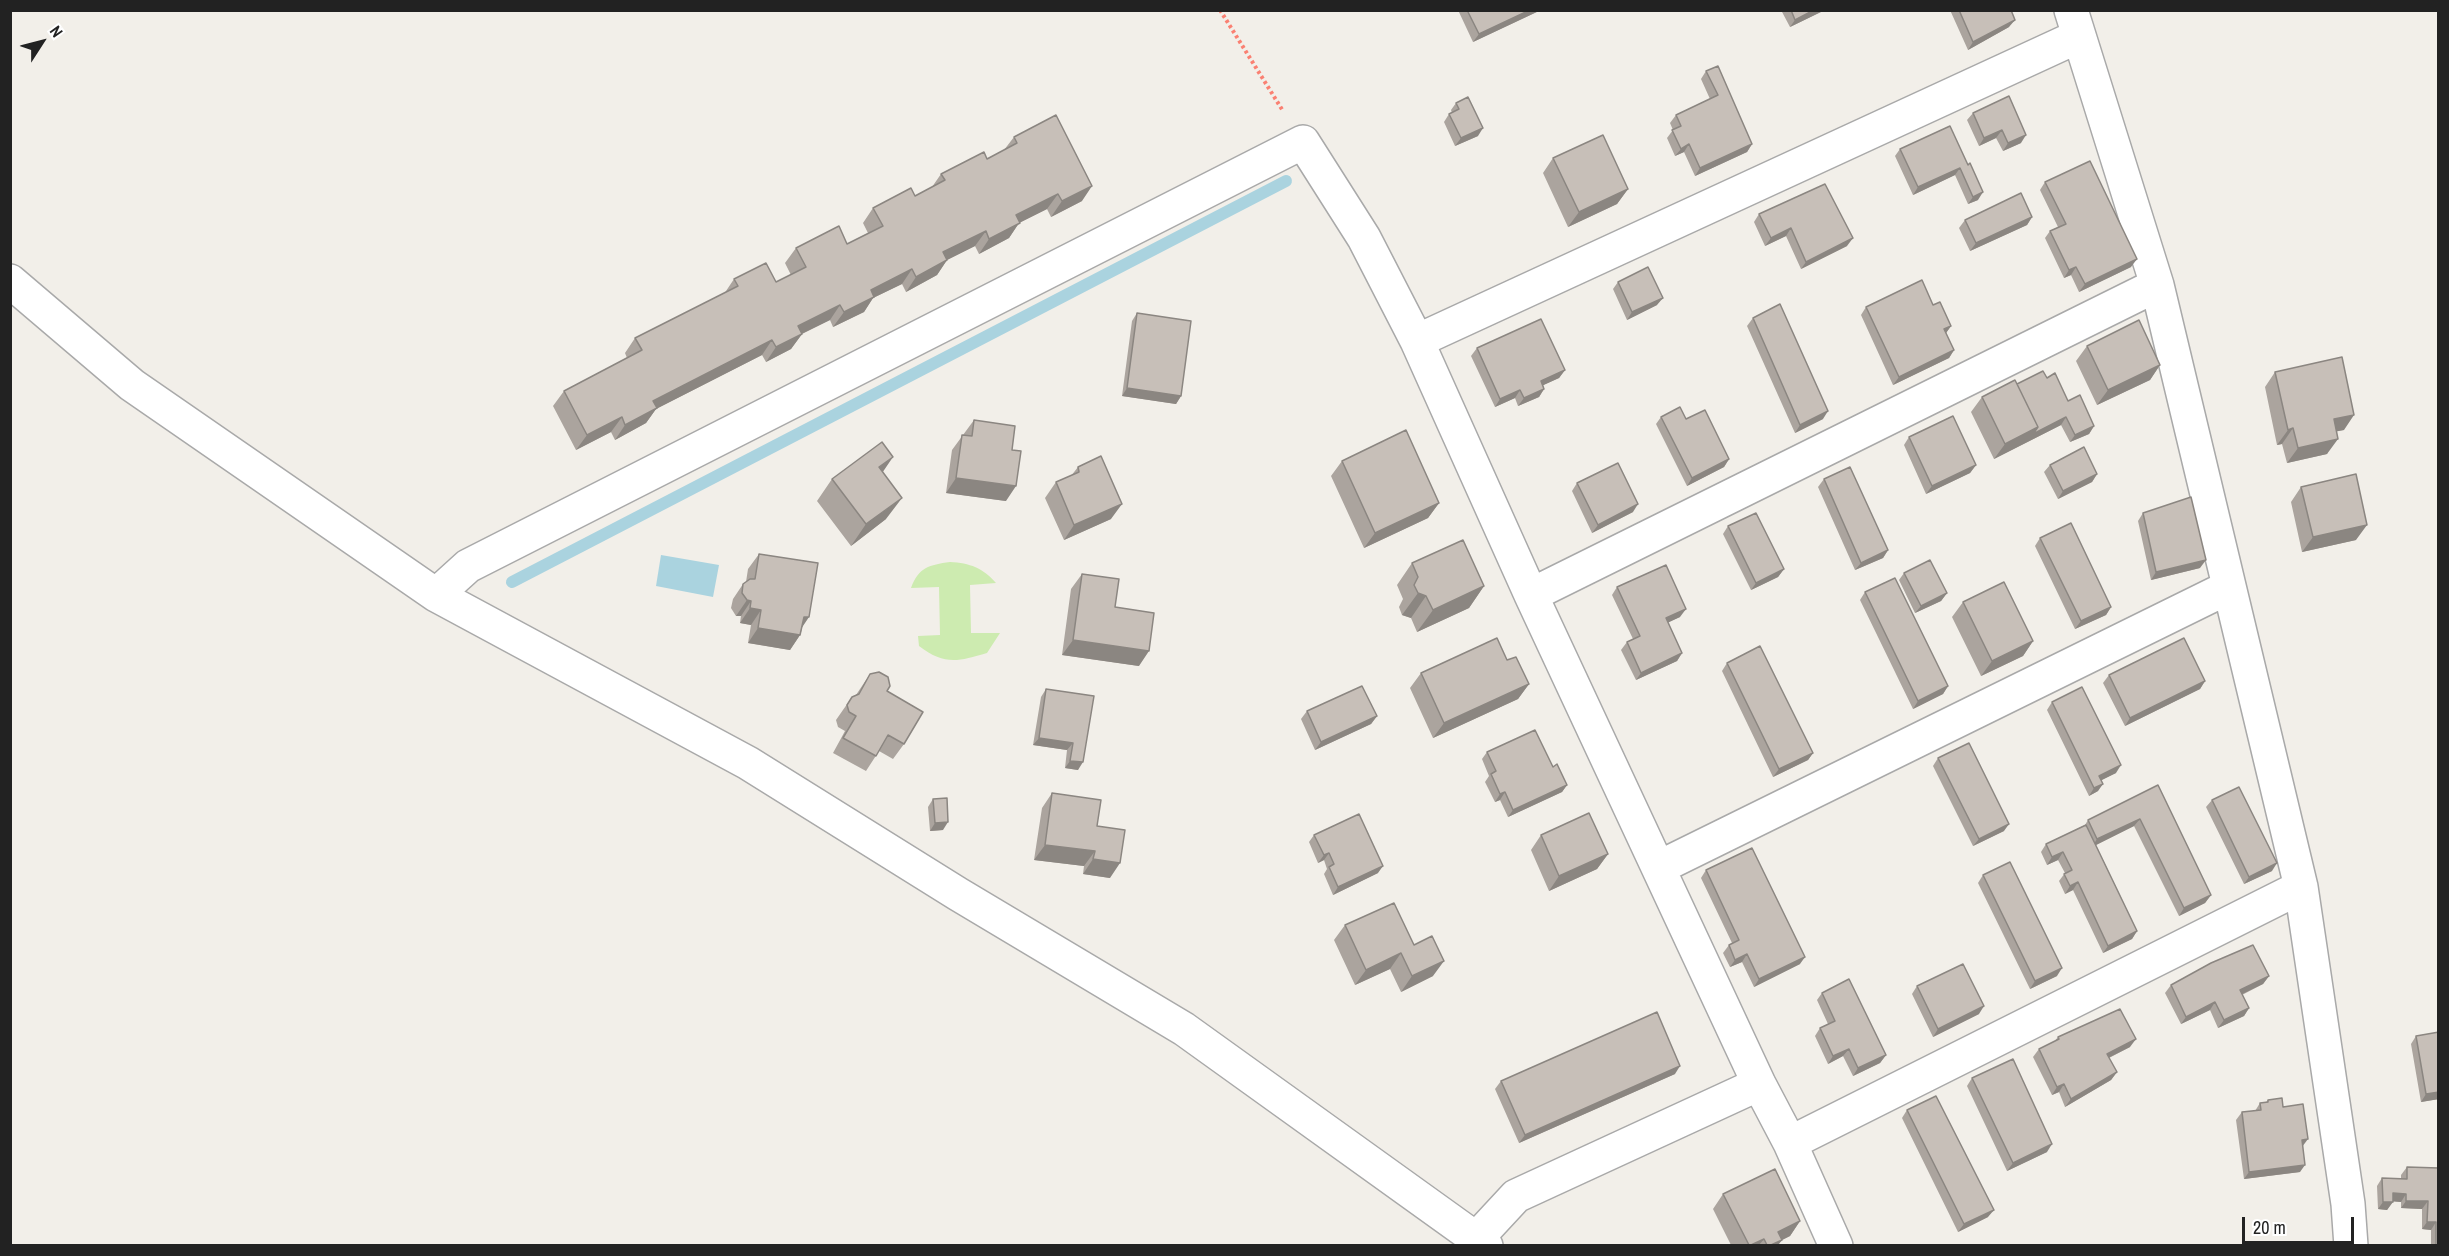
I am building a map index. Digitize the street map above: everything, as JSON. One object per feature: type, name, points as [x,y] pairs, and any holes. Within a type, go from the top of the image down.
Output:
[{"type":"street","points":[[1418,341],[2075,23],[2157,285],[2301,887],[2348,1204],[2351,1245]]},
{"type":"street","points":[[436,595],[468,566],[1303,142],[1364,238],[1418,341],[1531,595],[1836,1245]]},
{"type":"street","points":[[10,281],[132,385],[436,595],[748,763],[958,894],[1184,1029],[1482,1242],[1516,1196],[1759,1084]]},
{"type":"street","points":[[1531,595],[2157,285]]},
{"type":"street","points":[[1660,867],[2229,587]]},
{"type":"street","points":[[1790,1143],[2301,887]]},
{"type":"path","points":[[1220,10],[1303,142]]},
{"type":"green space","points":[[950,562],[976,567],[996,583],[970,585],[971,633],[1000,633],[987,653],[959,660],[944,659],[919,646],[918,636],[940,635],[939,587],[911,588],[921,571],[936,564]]},
{"type":"water","points":[[661,555],[719,565],[713,597],[656,586]]},
{"type":"building","points":[[1467,10],[1530,10],[1479,34]]},
{"type":"building","points":[[1791,10],[1814,10],[1795,20]]},
{"type":"building","points":[[1959,10],[2011,10],[2015,20],[1973,42]]},
{"type":"building","points":[[1718,66],[1752,144],[1700,168],[1689,144],[1681,149],[1672,130],[1681,126],[1676,115],[1718,95],[1706,71]]},
{"type":"building","points":[[2009,96],[2026,135],[2008,143],[2002,130],[1984,138],[1973,113]]},
{"type":"building","points":[[1468,97],[1483,128],[1461,138],[1449,114],[1459,109],[1456,103]]},
{"type":"building","points":[[1056,115],[1092,186],[1062,201],[1058,194],[1016,215],[1020,223],[989,239],[986,231],[943,252],[947,260],[916,277],[912,269],[871,290],[874,297],[844,312],[840,305],[798,326],[802,334],[776,347],[772,340],[653,401],[657,408],[625,425],[622,417],[587,435],[564,391],[642,350],[635,338],[738,286],[734,279],[766,263],[776,282],[806,267],[796,248],[839,226],[847,244],[883,226],[873,208],[911,188],[915,196],[945,180],[941,174],[984,152],[987,159],[1017,143],[1014,137]]},
{"type":"building","points":[[1950,126],[1983,192],[1973,197],[1960,168],[1918,187],[1900,149]]},
{"type":"building","points":[[1603,135],[1628,189],[1579,212],[1553,158]]},
{"type":"building","points":[[2090,161],[2137,259],[2085,284],[2076,267],[2069,270],[2050,231],[2066,224],[2045,182]]},
{"type":"building","points":[[1825,184],[1853,238],[1806,262],[1791,228],[1771,238],[1759,214]]},
{"type":"building","points":[[2021,193],[2032,217],[1976,243],[1965,220]]},
{"type":"building","points":[[1648,267],[1663,298],[1632,312],[1618,282]]},
{"type":"building","points":[[1922,280],[1933,305],[1940,302],[1951,326],[1944,329],[1954,350],[1899,377],[1866,307]]},
{"type":"building","points":[[1780,304],[1828,411],[1800,425],[1753,318]]},
{"type":"building","points":[[1137,313],[1191,321],[1181,396],[1127,388]]},
{"type":"building","points":[[1541,319],[1565,370],[1541,381],[1544,389],[1524,398],[1520,390],[1500,399],[1477,348]]},
{"type":"building","points":[[2139,320],[2160,365],[2108,390],[2087,346]]},
{"type":"building","points":[[2342,357],[2354,415],[2334,419],[2338,439],[2298,448],[2293,428],[2288,430],[2275,372]]},
{"type":"building","points":[[2043,371],[2047,378],[2055,373],[2068,401],[2080,395],[2094,426],[2075,435],[2066,417],[2033,434],[2038,427],[2017,384]]},
{"type":"building","points":[[2015,380],[2038,427],[2005,444],[1982,397]]},
{"type":"building","points":[[1680,407],[1686,419],[1705,410],[1729,459],[1692,478],[1661,417]]},
{"type":"building","points":[[1953,416],[1976,465],[1932,486],[1909,437]]},
{"type":"building","points":[[974,420],[1015,426],[1012,450],[1021,451],[1016,486],[956,478],[962,435],[972,436]]},
{"type":"building","points":[[1406,430],[1439,503],[1375,533],[1342,461]]},
{"type":"building","points":[[882,442],[893,457],[879,467],[902,498],[866,524],[832,479]]},
{"type":"building","points":[[2084,447],[2097,474],[2063,491],[2050,465]]},
{"type":"building","points":[[1101,456],[1122,504],[1074,525],[1056,482],[1079,472],[1078,467]]},
{"type":"building","points":[[1618,463],[1638,504],[1598,525],[1577,483]]},
{"type":"building","points":[[1850,467],[1888,550],[1861,563],[1824,479]]},
{"type":"building","points":[[2356,474],[2367,525],[2313,537],[2301,487]]},
{"type":"building","points":[[2191,497],[2206,560],[2156,572],[2143,513]]},
{"type":"building","points":[[1756,513],[1784,569],[1756,583],[1728,526]]},
{"type":"building","points":[[2071,523],[2111,607],[2081,621],[2040,538]]},
{"type":"building","points":[[1463,540],[1484,586],[1433,610],[1426,596],[1418,593],[1414,585],[1418,577],[1412,563]]},
{"type":"building","points":[[759,554],[818,563],[809,617],[804,617],[800,635],[758,628],[761,610],[750,608],[751,601],[747,600],[742,593],[743,584],[750,579],[755,579]]},
{"type":"building","points":[[1930,560],[1947,593],[1921,606],[1904,573]]},
{"type":"building","points":[[1666,565],[1686,609],[1666,618],[1682,653],[1641,673],[1627,642],[1640,636],[1617,587]]},
{"type":"building","points":[[1082,574],[1119,579],[1115,607],[1154,613],[1149,651],[1073,640]]},
{"type":"building","points":[[1895,578],[1948,686],[1918,701],[1865,592]]},
{"type":"building","points":[[2004,582],[2033,641],[1992,661],[1963,602]]},
{"type":"building","points":[[1497,638],[1507,660],[1516,657],[1529,684],[1444,723],[1421,673]]},
{"type":"building","points":[[2184,638],[2205,681],[2130,718],[2109,675]]},
{"type":"building","points":[[1760,646],[1813,753],[1779,769],[1727,663]]},
{"type":"building","points":[[879,672],[888,677],[890,686],[887,691],[923,712],[904,744],[888,735],[876,756],[843,738],[856,716],[849,712],[847,705],[852,697],[859,694],[870,674]]},
{"type":"building","points":[[1362,686],[1377,716],[1321,742],[1307,711]]},
{"type":"building","points":[[2082,687],[2121,765],[2099,776],[2103,784],[2094,788],[2052,702]]},
{"type":"building","points":[[1046,689],[1094,696],[1083,762],[1070,761],[1073,743],[1039,738]]},
{"type":"building","points":[[1535,730],[1553,767],[1557,764],[1567,785],[1513,810],[1505,792],[1500,794],[1491,774],[1496,771],[1487,752]]},
{"type":"building","points":[[1969,743],[2009,824],[1979,839],[1938,758]]},
{"type":"building","points":[[2158,785],[2211,895],[2184,908],[2140,819],[2097,839],[2088,820]]},
{"type":"building","points":[[2239,787],[2277,863],[2249,877],[2212,800]]},
{"type":"building","points":[[1052,793],[1101,800],[1097,826],[1125,830],[1120,863],[1093,859],[1095,851],[1045,845]]},
{"type":"building","points":[[947,798],[948,822],[935,823],[933,799]]},
{"type":"building","points":[[1589,813],[1608,854],[1559,876],[1541,835]]},
{"type":"building","points":[[1359,814],[1383,866],[1338,887],[1329,867],[1334,864],[1329,853],[1324,855],[1314,835]]},
{"type":"building","points":[[2086,825],[2137,931],[2108,946],[2078,882],[2070,886],[2064,874],[2072,870],[2063,852],[2052,857],[2046,844]]},
{"type":"building","points":[[1752,848],[1805,957],[1759,979],[1747,954],[1735,960],[1729,945],[1739,940],[1706,870]]},
{"type":"building","points":[[2010,862],[2062,968],[2035,981],[1983,875]]},
{"type":"building","points":[[1394,903],[1414,945],[1432,936],[1444,961],[1412,976],[1401,953],[1366,970],[1345,925]]},
{"type":"building","points":[[2253,945],[2269,976],[2240,990],[2249,1008],[2224,1020],[2215,1002],[2186,1017],[2171,985],[2211,963]]},
{"type":"building","points":[[1963,964],[1984,1006],[1938,1029],[1917,986]]},
{"type":"building","points":[[1849,979],[1886,1055],[1858,1068],[1849,1049],[1833,1056],[1820,1028],[1835,1021],[1822,993]]},
{"type":"building","points":[[2120,1009],[2136,1039],[2107,1054],[2117,1072],[2071,1099],[2064,1084],[2057,1087],[2039,1049],[2059,1039],[2058,1037]]},
{"type":"building","points":[[1657,1012],[1680,1066],[1525,1135],[1501,1081]]},
{"type":"building","points":[[2439,1032],[2439,1092],[2426,1094],[2416,1036]]},
{"type":"building","points":[[2013,1059],[2052,1144],[2013,1163],[1972,1078]]},
{"type":"building","points":[[1936,1096],[1994,1210],[1964,1224],[1907,1110]]},
{"type":"building","points":[[2282,1098],[2283,1107],[2303,1104],[2308,1139],[2302,1140],[2305,1165],[2249,1172],[2242,1112],[2261,1110],[2260,1103]]},
{"type":"building","points":[[2407,1167],[2439,1168],[2439,1245],[2436,1245],[2436,1222],[2427,1222],[2428,1201],[2406,1201],[2406,1194],[2393,1193],[2393,1202],[2383,1202],[2382,1178],[2407,1179]]},
{"type":"building","points":[[1775,1169],[1800,1221],[1778,1232],[1782,1240],[1767,1245],[1764,1239],[1749,1245],[1723,1194]]},
{"type":"waterway","points":[[512,582],[1286,181]]}]
